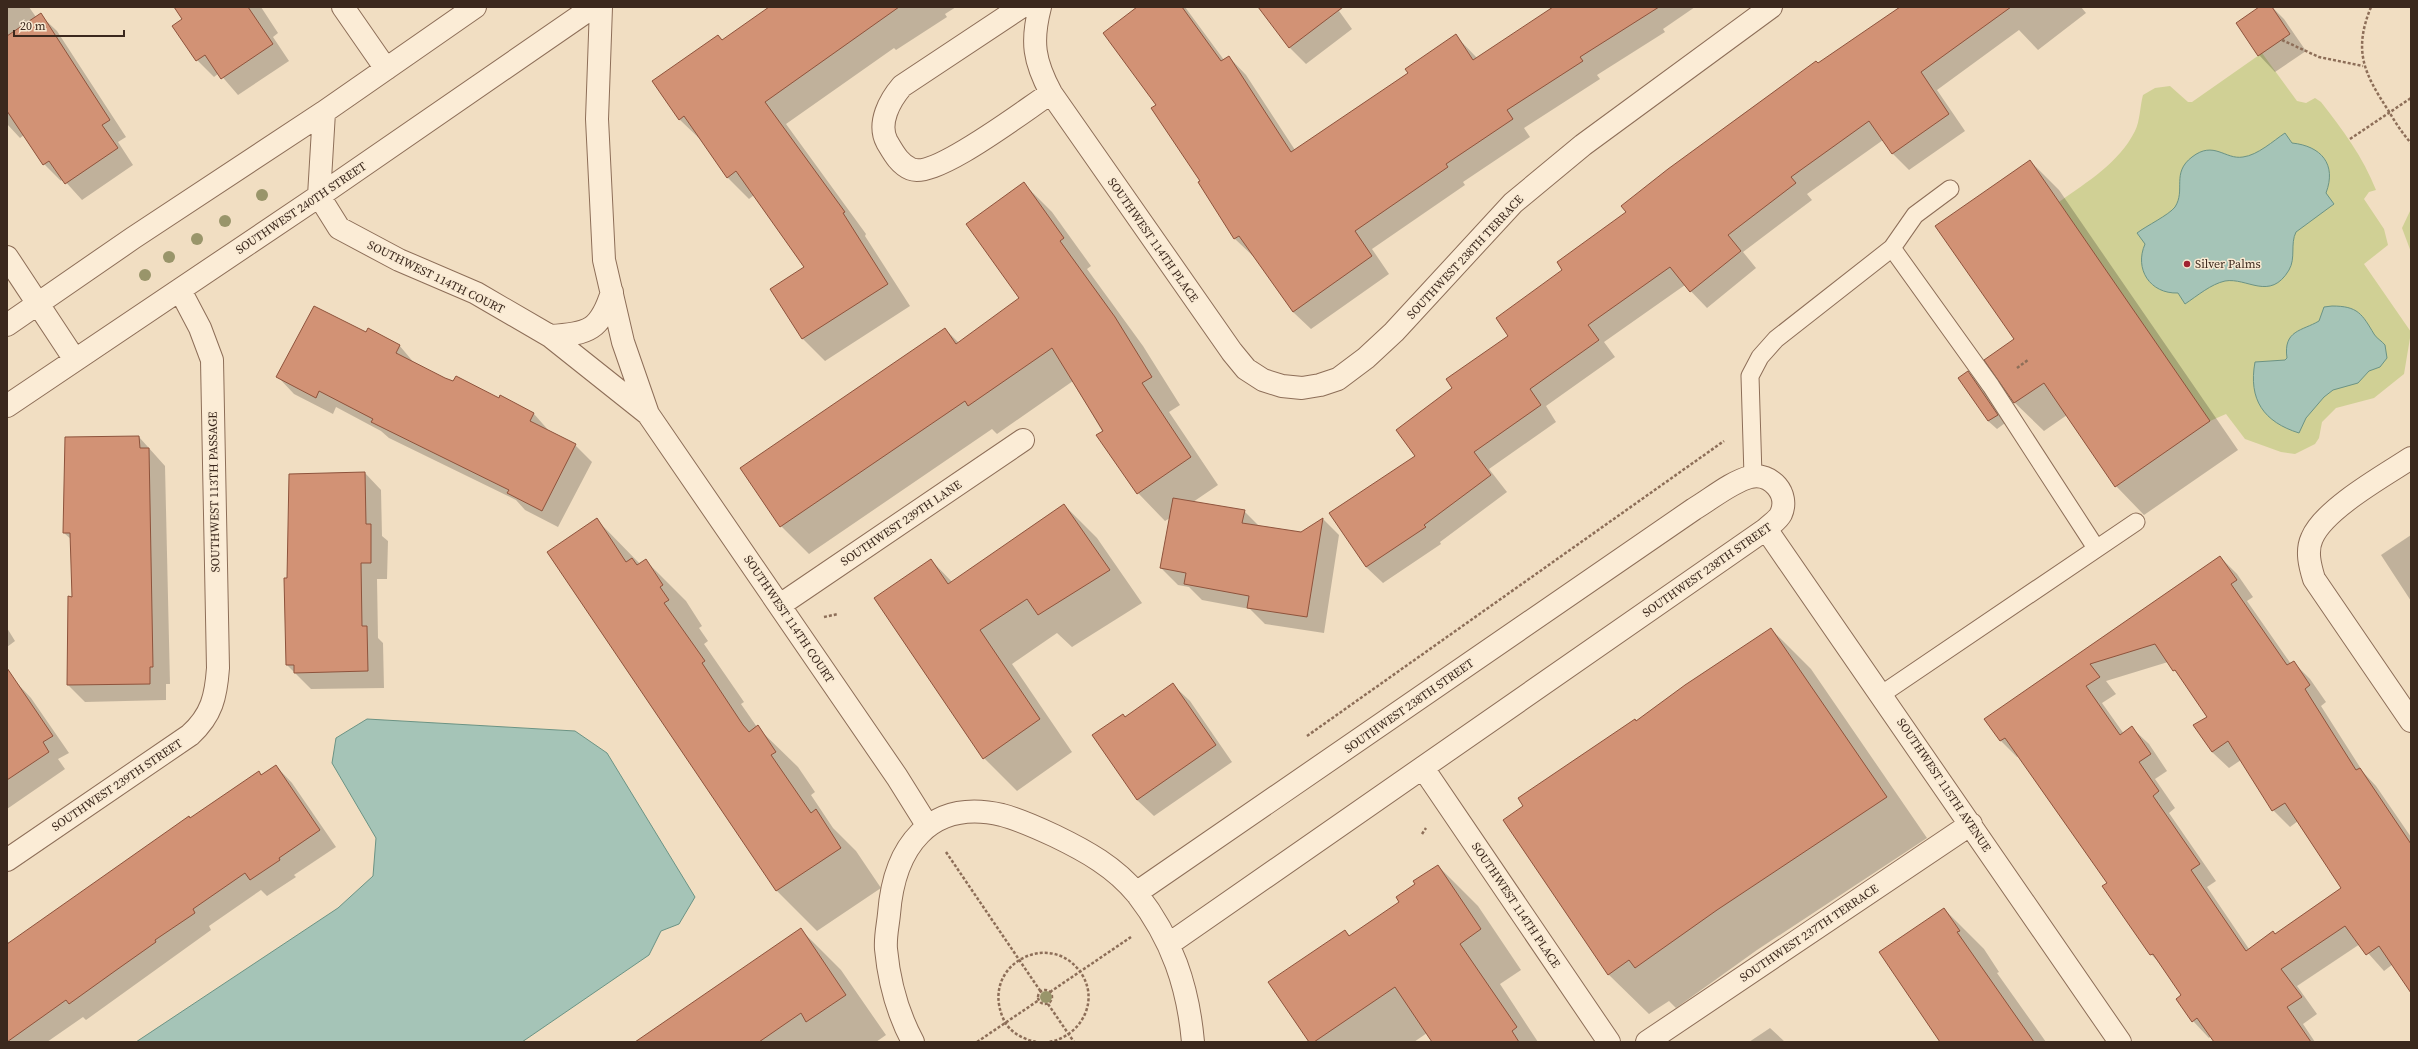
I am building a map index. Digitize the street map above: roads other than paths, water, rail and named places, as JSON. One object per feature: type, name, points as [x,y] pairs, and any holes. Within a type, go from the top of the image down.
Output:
[{"type":"street","points":[[343,7],[386,70]]},
{"type":"street","points":[[7,325],[386,70],[475,7]]},
{"type":"street","name":"SOUTHWEST 240TH STREET","points":[[7,406],[319,196],[593,7]]},
{"type":"street","name":"SOUTHWEST 114TH COURT","points":[[601,7],[597,119],[604,260],[623,342],[648,414],[780,605],[927,825]]},
{"type":"street","points":[[1021,7],[902,86],[892,97],[884,123],[884,135],[902,164],[912,170],[926,170],[957,156],[1051,93]]},
{"type":"street","name":"SOUTHWEST 114TH PLACE","points":[[1040,7],[1034,46],[1038,66],[1051,93],[1232,352],[1246,369],[1263,380]]},
{"type":"street","name":"SOUTHWEST 238TH TERRACE","points":[[1263,380],[1282,386],[1302,388],[1320,385],[1338,379],[1366,358],[1394,332],[1513,203],[1583,145],[1771,7]]},
{"type":"street","points":[[319,196],[324,112]]},
{"type":"street","name":"SOUTHWEST 114TH COURT","points":[[319,196],[339,228],[399,260],[476,293],[550,336],[648,414]]},
{"type":"street","points":[[7,257],[75,360]]},
{"type":"street","name":"SOUTHWEST 113TH PASSAGE","points":[[180,290],[200,328],[212,360],[218,668],[215,700]]},
{"type":"street","points":[[550,336],[574,335],[595,326],[605,312],[612,292]]},
{"type":"street","name":"SOUTHWEST 239TH LANE","points":[[780,605],[1023,440]]},
{"type":"street","points":[[2411,458],[2337,508],[2318,527],[2312,538],[2309,566],[2314,579],[2411,721]]},
{"type":"street","name":"SOUTHWEST 238TH STREET","points":[[1136,894],[1694,509],[1741,480],[1753,476],[1770,480],[1777,486],[1783,498],[1781,514],[1766,529],[1169,944]]},
{"type":"street","name":"SOUTHWEST 115TH AVENUE","points":[[1766,529],[1882,694],[2120,1042]]},
{"type":"street","name":"SOUTHWEST 239TH STREET","points":[[7,860],[190,734],[208,714],[215,700]]},
{"type":"street","name":"SOUTHWEST 114TH PLACE","points":[[1423,768],[1608,1042]]},
{"type":"street","points":[[913,1042],[905,1027],[894,994],[886,947],[890,894],[899,865],[912,841],[927,825],[948,815],[975,812],[1001,815],[1023,822],[1072,844],[1113,869],[1136,894],[1169,944],[1184,980],[1193,1042]]},
{"type":"street","name":"SOUTHWEST 237TH TERRACE","points":[[1647,1042],[1971,824]]},
{"type":"lane","points":[[1753,476],[1750,376],[1760,356],[1776,339],[1892,248],[1915,215],[1950,189]]},
{"type":"lane","points":[[1892,248],[1999,397],[2096,548]]},
{"type":"lane","points":[[1882,694],[2136,522]]},
{"type":"place","name":"Silver Palms","points":[[2187,264]]}]
